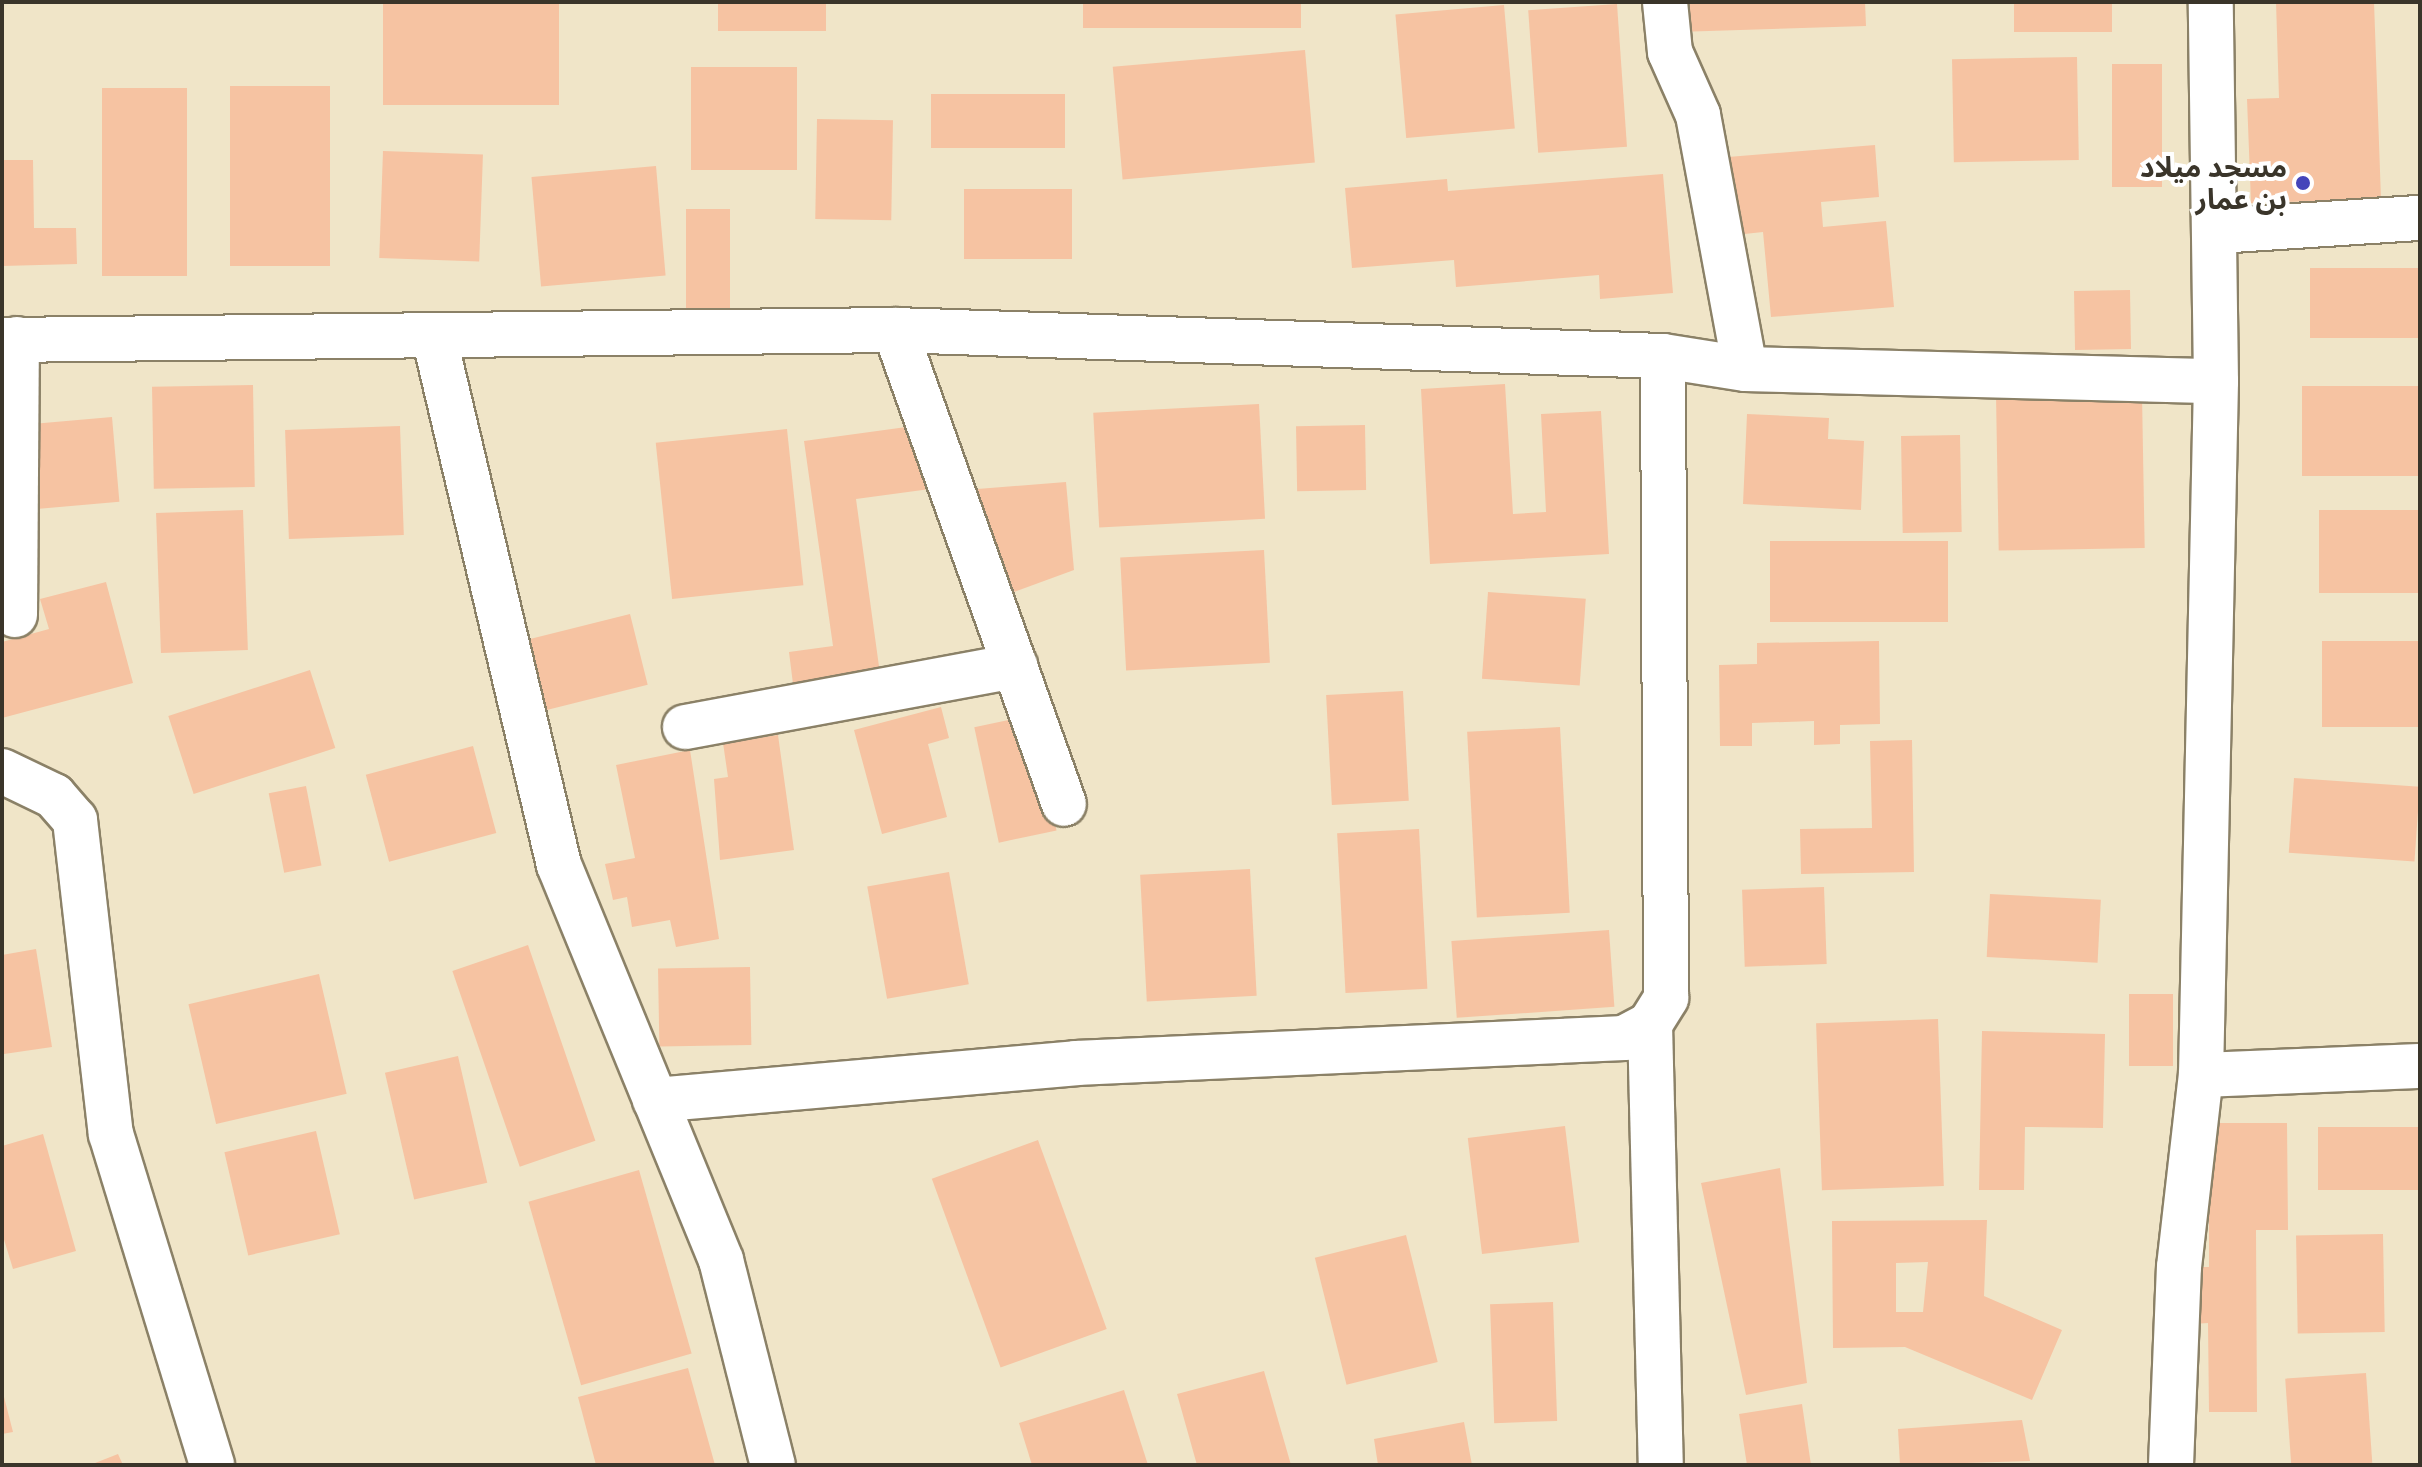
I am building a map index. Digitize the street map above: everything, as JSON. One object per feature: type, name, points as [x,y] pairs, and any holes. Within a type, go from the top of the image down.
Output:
[{"type":"street","points":[[1665,2],[1670,52],[1698,115],[1745,369]]},
{"type":"street","points":[[2167,1462],[2179,1267],[2201,1075],[2216,381],[2217,231],[2211,2]]},
{"type":"street","points":[[2217,231],[2420,218]]},
{"type":"street","points":[[15,615],[10,339],[895,330],[1663,356],[1745,369],[2216,381]]},
{"type":"street","points":[[895,330],[1064,804]]},
{"type":"street","points":[[434,336],[559,865],[721,1260],[773,1465]]},
{"type":"street","points":[[655,1100],[1076,1063],[1624,1038],[1650,1024],[1666,998],[1663,356]]},
{"type":"street","points":[[685,727],[1015,666]]},
{"type":"street","points":[[2,771],[54,796],[75,820],[111,1134],[212,1465]]},
{"type":"street","points":[[1650,1024],[1661,1465]]},
{"type":"street","points":[[2201,1075],[2420,1066]]},
{"type":"building","points":[[383,2],[559,2],[559,105],[383,105]]},
{"type":"building","points":[[718,2],[826,2],[826,31],[718,31]]},
{"type":"building","points":[[1083,2],[1301,2],[1301,28],[1083,28]]},
{"type":"building","points":[[1677,2],[1865,2],[1866,26],[1677,32]]},
{"type":"building","points":[[2014,2],[2112,2],[2112,32],[2014,32]]},
{"type":"building","points":[[2276,2],[2374,2],[2381,199],[2251,203],[2247,99],[2279,98]]},
{"type":"building","points":[[1617,4],[1627,147],[1538,153],[1528,10]]},
{"type":"building","points":[[1504,5],[1515,129],[1406,138],[1395,14]]},
{"type":"building","points":[[1305,50],[1315,163],[1123,179],[1113,67]]},
{"type":"building","points":[[2077,57],[2079,160],[1954,162],[1952,59]]},
{"type":"building","points":[[2112,64],[2162,64],[2162,187],[2112,187]]},
{"type":"building","points":[[691,67],[797,67],[797,170],[691,170]]},
{"type":"building","points":[[230,86],[330,86],[330,266],[230,266]]},
{"type":"building","points":[[102,88],[187,88],[187,276],[102,276]]},
{"type":"building","points":[[931,94],[1065,94],[1065,148],[931,148]]},
{"type":"building","points":[[817,119],[893,120],[891,220],[815,219]]},
{"type":"building","points":[[1875,145],[1879,197],[1821,202],[1823,227],[1886,221],[1894,307],[1771,317],[1763,232],[1735,235],[1728,157]]},
{"type":"building","points":[[383,151],[483,154],[479,261],[379,258]]},
{"type":"building","points":[[2,160],[33,160],[34,228],[76,228],[77,264],[2,266]]},
{"type":"building","points":[[656,166],[666,276],[541,286],[531,177]]},
{"type":"building","points":[[1663,174],[1673,293],[1600,299],[1599,275],[1456,287],[1454,260],[1352,268],[1345,188],[1447,179],[1448,191]]},
{"type":"building","points":[[964,189],[1072,189],[1072,259],[964,259]]},
{"type":"building","points":[[686,209],[730,209],[730,318],[686,318]]},
{"type":"building","points":[[2310,268],[2420,268],[2420,338],[2310,338]]},
{"type":"building","points":[[2130,290],[2131,349],[2075,350],[2074,291]]},
{"type":"building","points":[[1505,384],[1513,514],[1546,512],[1541,414],[1601,411],[1609,554],[1430,564],[1421,389]]},
{"type":"building","points":[[253,385],[255,487],[154,489],[152,387]]},
{"type":"building","points":[[2302,386],[2420,386],[2420,476],[2302,476]]},
{"type":"building","points":[[2142,394],[2145,548],[1999,551],[1996,397]]},
{"type":"building","points":[[1259,404],[1265,519],[1099,528],[1093,413]]},
{"type":"building","points":[[1747,414],[1829,418],[1828,439],[1864,441],[1861,510],[1743,504]]},
{"type":"building","points":[[112,417],[119,502],[34,509],[26,424]]},
{"type":"building","points":[[921,425],[930,489],[856,499],[881,681],[794,692],[789,652],[833,646],[804,441]]},
{"type":"building","points":[[1365,425],[1366,490],[1297,491],[1296,426]]},
{"type":"building","points":[[400,426],[404,535],[289,539],[285,430]]},
{"type":"building","points":[[787,429],[803,585],[672,599],[656,443]]},
{"type":"building","points":[[1960,435],[1962,532],[1903,533],[1901,436]]},
{"type":"building","points":[[1066,482],[1074,570],[1003,596],[965,490]]},
{"type":"building","points":[[243,510],[248,650],[161,653],[156,513]]},
{"type":"building","points":[[2319,510],[2420,510],[2420,593],[2319,593]]},
{"type":"building","points":[[1770,541],[1948,541],[1948,622],[1770,622]]},
{"type":"building","points":[[1264,550],[1270,663],[1126,670],[1120,558]]},
{"type":"building","points":[[106,582],[133,683],[2,718],[2,642],[49,629],[40,599]]},
{"type":"building","points":[[1488,592],[1586,599],[1580,686],[1482,679]]},
{"type":"building","points":[[630,614],[648,685],[547,710],[529,639]]},
{"type":"building","points":[[1879,641],[1880,724],[1840,725],[1840,744],[1814,745],[1814,721],[1752,723],[1752,746],[1720,746],[1719,665],[1757,664],[1757,643]]},
{"type":"building","points":[[2322,641],[2420,641],[2420,727],[2322,727]]},
{"type":"building","points":[[310,670],[335,748],[194,794],[168,716]]},
{"type":"building","points":[[1403,691],[1409,801],[1332,805],[1326,695]]},
{"type":"building","points":[[941,707],[949,738],[928,744],[947,817],[882,834],[854,730]]},
{"type":"building","points":[[1032,715],[1057,830],[999,843],[974,727]]},
{"type":"building","points":[[1560,727],[1570,913],[1477,918],[1467,732]]},
{"type":"building","points":[[778,735],[794,850],[720,860],[714,779],[728,777],[723,743]]},
{"type":"building","points":[[1912,740],[1914,872],[1801,874],[1800,829],[1872,828],[1870,741]]},
{"type":"building","points":[[473,746],[496,833],[389,862],[366,775]]},
{"type":"building","points":[[690,750],[719,939],[676,947],[670,920],[632,927],[627,897],[613,900],[605,864],[635,858],[616,765]]},
{"type":"building","points":[[2294,778],[2420,787],[2414,862],[2289,853]]},
{"type":"building","points":[[306,786],[321,866],[284,873],[269,793]]},
{"type":"building","points":[[1419,829],[1427,989],[1345,993],[1337,833]]},
{"type":"building","points":[[1250,869],[1257,996],[1147,1002],[1140,875]]},
{"type":"building","points":[[949,872],[969,984],[887,999],[867,886]]},
{"type":"building","points":[[1824,887],[1827,964],[1745,967],[1742,890]]},
{"type":"building","points":[[1990,894],[2101,900],[2098,963],[1987,957]]},
{"type":"building","points":[[1609,930],[1614,1007],[1457,1018],[1451,941]]},
{"type":"building","points":[[528,945],[595,1141],[520,1167],[452,971]]},
{"type":"building","points":[[36,949],[52,1047],[4,1054],[2,955]]},
{"type":"building","points":[[750,967],[751,1045],[659,1047],[658,969]]},
{"type":"building","points":[[319,974],[347,1094],[216,1124],[188,1004]]},
{"type":"building","points":[[2129,994],[2173,994],[2173,1066],[2129,1066]]},
{"type":"building","points":[[1938,1019],[1944,1186],[1822,1190],[1816,1023]]},
{"type":"building","points":[[1982,1031],[2105,1034],[2103,1128],[2025,1127],[2024,1190],[1979,1190]]},
{"type":"building","points":[[458,1056],[487,1183],[414,1200],[385,1073]]},
{"type":"building","points":[[2209,1123],[2287,1123],[2288,1230],[2256,1230],[2257,1412],[2209,1412],[2208,1323],[2193,1324],[2194,1267],[2209,1267]]},
{"type":"building","points":[[1565,1126],[1579,1242],[1482,1254],[1468,1138]]},
{"type":"building","points":[[2318,1127],[2420,1127],[2420,1190],[2318,1190]]},
{"type":"building","points":[[316,1131],[340,1234],[248,1255],[224,1152]]},
{"type":"building","points":[[43,1134],[76,1251],[13,1269],[2,1233],[2,1146]]},
{"type":"building","points":[[1038,1140],[1107,1329],[1001,1368],[932,1179]]},
{"type":"building","points":[[1780,1168],[1807,1383],[1746,1395],[1701,1183]]},
{"type":"building","points":[[639,1170],[692,1354],[581,1385],[528,1202]]},
{"type":"building","points":[[1987,1220],[1984,1296],[2062,1330],[2032,1400],[1905,1347],[1833,1348],[1832,1221]],"holes":[[[1928,1262],[1923,1312],[1896,1312],[1896,1263]]]},
{"type":"building","points":[[2383,1234],[2385,1332],[2298,1334],[2296,1236]]},
{"type":"building","points":[[1406,1235],[1438,1362],[1346,1385],[1315,1258]]},
{"type":"building","points":[[1553,1302],[1557,1421],[1494,1423],[1490,1304]]},
{"type":"building","points":[[688,1368],[715,1465],[596,1465],[578,1397]]},
{"type":"building","points":[[1264,1371],[1291,1465],[1197,1465],[1177,1394]]},
{"type":"building","points":[[2366,1373],[2372,1463],[2291,1465],[2285,1379]]},
{"type":"building","points":[[2,1389],[13,1432],[2,1434]]},
{"type":"building","points":[[1124,1390],[1148,1465],[1032,1465],[1019,1423]]},
{"type":"building","points":[[1802,1404],[1811,1465],[1747,1465],[1739,1414]]},
{"type":"building","points":[[2022,1420],[2030,1461],[1900,1465],[1898,1429]]},
{"type":"building","points":[[1464,1422],[1472,1465],[1378,1465],[1374,1439]]},
{"type":"building","points":[[118,1454],[123,1465],[90,1465]]},
{"type":"place","name":"مسجد ميلاد بن عمار","points":[[2303,183]]}]
